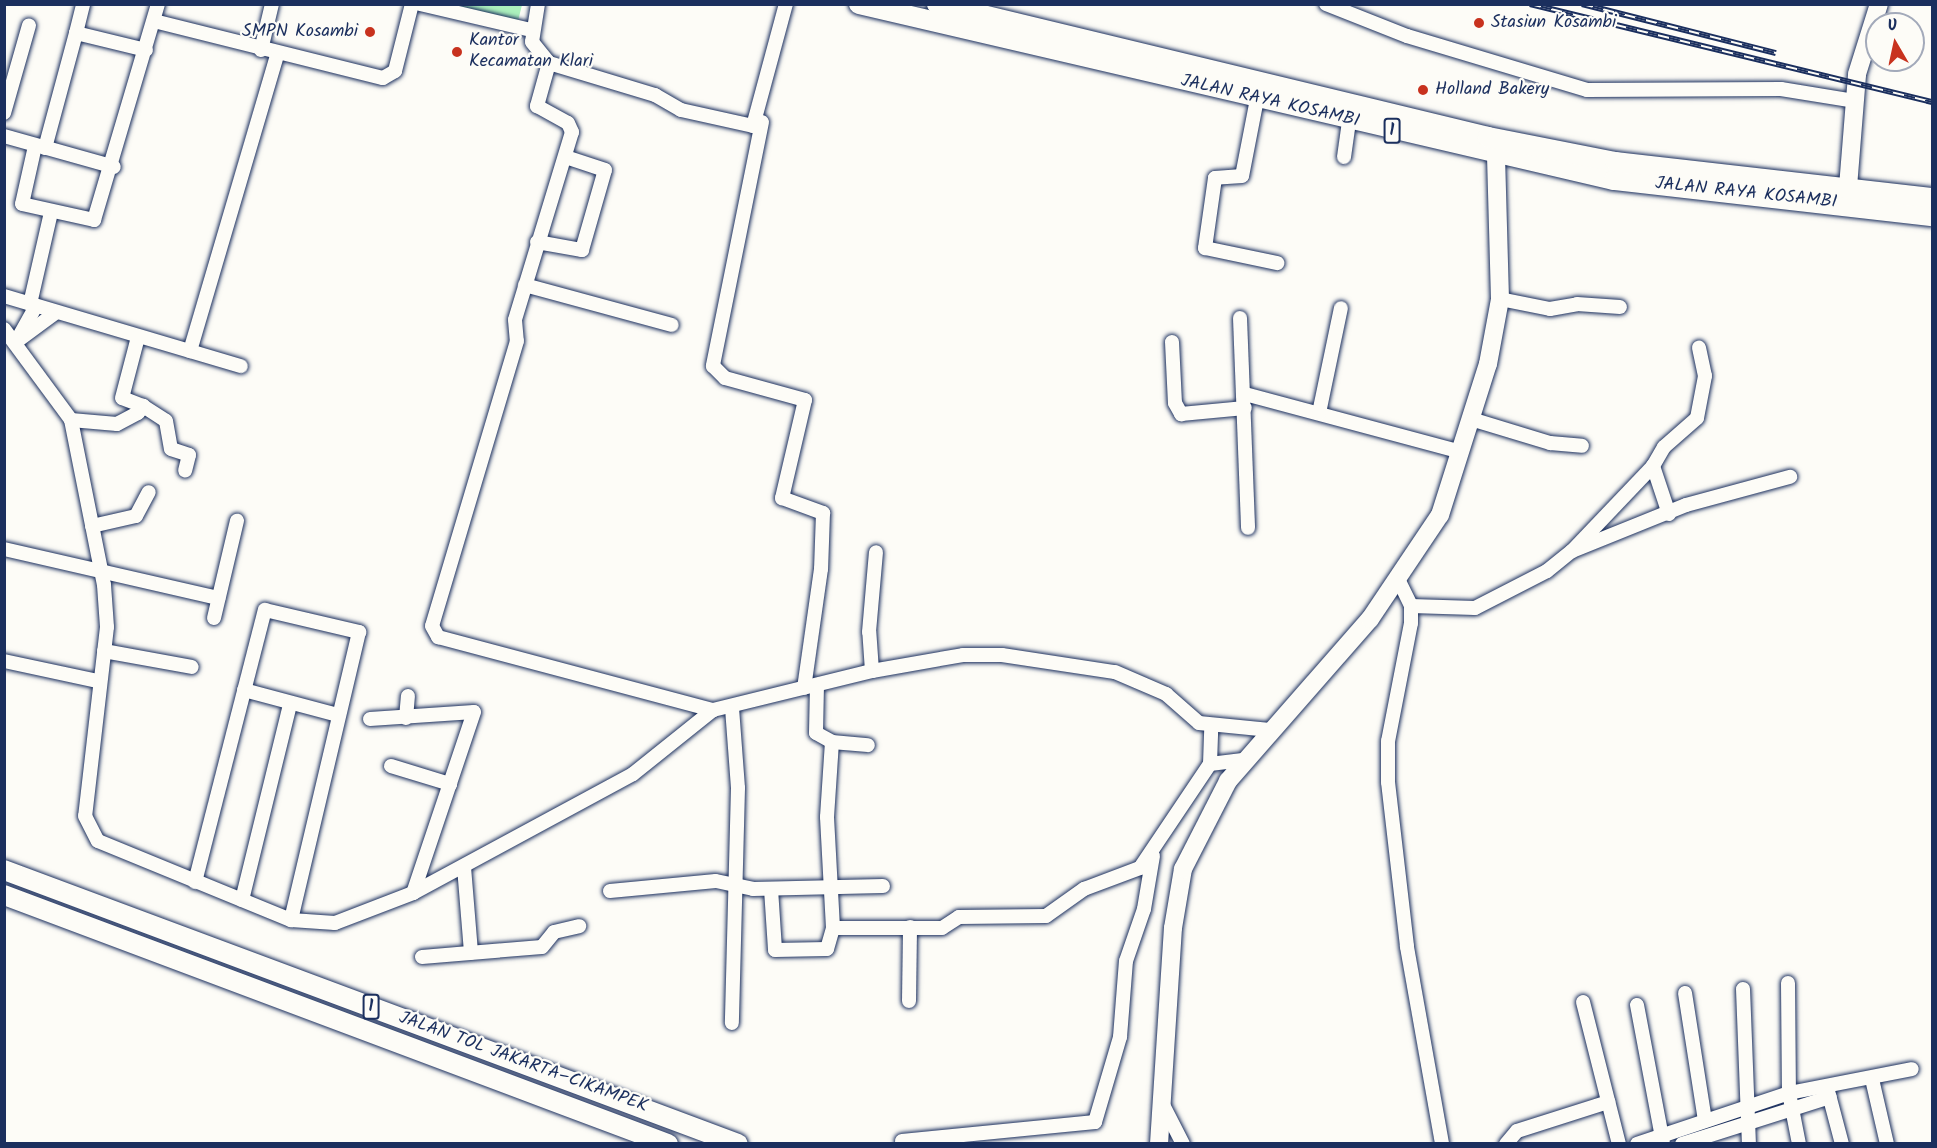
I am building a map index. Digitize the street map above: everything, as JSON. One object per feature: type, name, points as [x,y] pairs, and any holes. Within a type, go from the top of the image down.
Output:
[{"type":"highway","name":"JALAN RAYA KOSAMBI","points":[[859,4],[1349,121],[1614,180],[1932,216]]},
{"type":"highway","name":"JALAN RAYA KOSAMBI","points":[[937,5],[1488,137],[1616,162],[1932,198]]},
{"type":"highway","name":"JALAN TOL JAKARTA–CIKAMPEK","points":[[4,870],[738,1143]]},
{"type":"highway","name":"JALAN TOL JAKARTA–CIKAMPEK","points":[[4,895],[668,1143]]},
{"type":"main road","points":[[1848,187],[1854,101],[1863,47],[1879,4]]},
{"type":"main road","points":[[1160,1143],[1161,1101],[1179,887],[1216,798],[1270,730],[1399,581],[1440,515],[1471,419],[1500,299],[1496,155]]},
{"type":"street","points":[[83,4],[76,33],[21,203],[51,212],[94,220],[114,167],[158,4]]},
{"type":"street","points":[[261,50],[272,4]]},
{"type":"street","points":[[154,21],[277,55],[387,77],[395,71],[412,4]]},
{"type":"street","points":[[420,4],[531,30]]},
{"type":"street","points":[[538,4],[531,30],[535,49],[549,63],[655,95],[681,110],[753,126],[786,4]]},
{"type":"street","points":[[1326,4],[1407,36],[1587,90],[1781,89],[1854,101]]},
{"type":"street","points":[[4,113],[29,25]]},
{"type":"street","points":[[76,33],[146,50]]},
{"type":"street","points":[[190,351],[277,55]]},
{"type":"street","points":[[549,63],[537,104],[541,113],[569,124],[566,157],[525,285],[514,328],[517,341],[434,632],[713,710],[732,708],[873,671],[963,655],[1057,662],[1141,679],[1211,726],[1270,730]]},
{"type":"street","points":[[1257,99],[1242,176],[1215,178],[1205,244],[1277,263]]},
{"type":"street","points":[[1344,157],[1349,121]]},
{"type":"street","points":[[762,122],[713,366],[725,378],[805,400],[782,498],[823,513],[821,569],[810,686],[816,733],[832,742],[867,745]]},
{"type":"street","points":[[4,136],[114,167]]},
{"type":"street","points":[[537,242],[582,250],[605,170],[566,157]]},
{"type":"street","points":[[16,342],[33,305],[51,212]]},
{"type":"street","points":[[525,285],[672,325]]},
{"type":"street","points":[[4,296],[55,313],[241,366]]},
{"type":"street","points":[[1500,299],[1550,309],[1577,304],[1620,307]]},
{"type":"street","points":[[1319,413],[1341,308]]},
{"type":"street","points":[[16,342],[55,313]]},
{"type":"street","points":[[1240,318],[1245,401],[1248,528]]},
{"type":"street","points":[[4,330],[16,342],[72,420],[106,601],[104,651],[97,681],[86,780],[89,831],[98,841],[291,920],[335,923],[413,893],[640,770],[713,710]]},
{"type":"street","points":[[138,337],[122,398],[143,406],[166,421],[171,449],[189,455],[185,471]]},
{"type":"street","points":[[1172,342],[1175,403],[1181,414],[1245,401],[1319,413],[1461,452]]},
{"type":"street","points":[[1411,606],[1475,608],[1547,571],[1572,551],[1653,466],[1664,447],[1697,418],[1705,376],[1699,348]]},
{"type":"street","points":[[72,420],[117,424],[143,406]]},
{"type":"street","points":[[1471,419],[1550,443],[1582,446]]},
{"type":"street","points":[[1653,466],[1669,514]]},
{"type":"street","points":[[1572,551],[1669,514],[1790,477]]},
{"type":"street","points":[[92,526],[136,516],[149,492]]},
{"type":"street","points":[[214,618],[237,521]]},
{"type":"street","points":[[4,549],[100,569],[218,598]]},
{"type":"street","points":[[873,671],[869,632],[876,552]]},
{"type":"street","points":[[1399,581],[1411,606],[1388,741],[1388,782],[1407,946],[1442,1143]]},
{"type":"street","points":[[195,882],[244,690],[264,639],[267,609],[359,632],[291,920]]},
{"type":"street","points":[[104,651],[192,667]]},
{"type":"street","points":[[4,661],[97,681]]},
{"type":"street","points":[[244,690],[338,715]]},
{"type":"street","points":[[406,718],[408,696]]},
{"type":"street","points":[[242,900],[290,704]]},
{"type":"street","points":[[732,708],[736,887],[732,1023]]},
{"type":"street","points":[[370,719],[474,712],[413,893]]},
{"type":"street","points":[[833,928],[949,928],[959,917],[1046,916],[1084,890],[1140,868],[1153,856],[1210,764],[1211,726]]},
{"type":"street","points":[[771,889],[770,924],[777,951],[823,951],[833,928],[827,817],[832,742]]},
{"type":"street","points":[[1210,764],[1245,760]]},
{"type":"street","points":[[391,766],[450,784]]},
{"type":"street","points":[[902,1141],[1095,1122],[1120,1037],[1126,961],[1144,909],[1153,856]]},
{"type":"street","points":[[464,867],[471,953]]},
{"type":"street","points":[[610,891],[716,881],[736,887],[771,889],[832,886],[850,890],[884,886]]},
{"type":"street","points":[[422,957],[542,947],[554,932],[579,926]]},
{"type":"street","points":[[909,1001],[910,927]]},
{"type":"street","points":[[1788,983],[1789,1093],[1799,1143]]},
{"type":"street","points":[[1743,989],[1744,1123],[1749,1143]]},
{"type":"street","points":[[1685,993],[1705,1120]]},
{"type":"street","points":[[1582,1002],[1619,1143]]},
{"type":"street","points":[[1637,1005],[1663,1139]]},
{"type":"street","points":[[1682,1143],[1701,1141],[1828,1092],[1912,1069]]},
{"type":"street","points":[[1872,1079],[1887,1143]]},
{"type":"street","points":[[1637,1143],[1663,1139],[1705,1120],[1789,1093],[1828,1092]]},
{"type":"street","points":[[1828,1092],[1842,1143]]},
{"type":"street","points":[[1161,1101],[1183,1143]]},
{"type":"street","points":[[1506,1143],[1517,1131],[1608,1102]]},
{"type":"green space","points":[[440,5],[522,5],[517,25]]},
{"type":"railway","points":[[1530,4],[1932,102]]},
{"type":"railway","points":[[1582,4],[1776,53]]},
{"type":"place","name":"Stasiun Kosambi","points":[[1479,23]]},
{"type":"place","name":"SMPN Kosambi","points":[[370,32]]},
{"type":"place","name":"Kantor Kecamatan Klari","points":[[457,52]]},
{"type":"place","name":"Holland Bakery","points":[[1423,90]]}]
